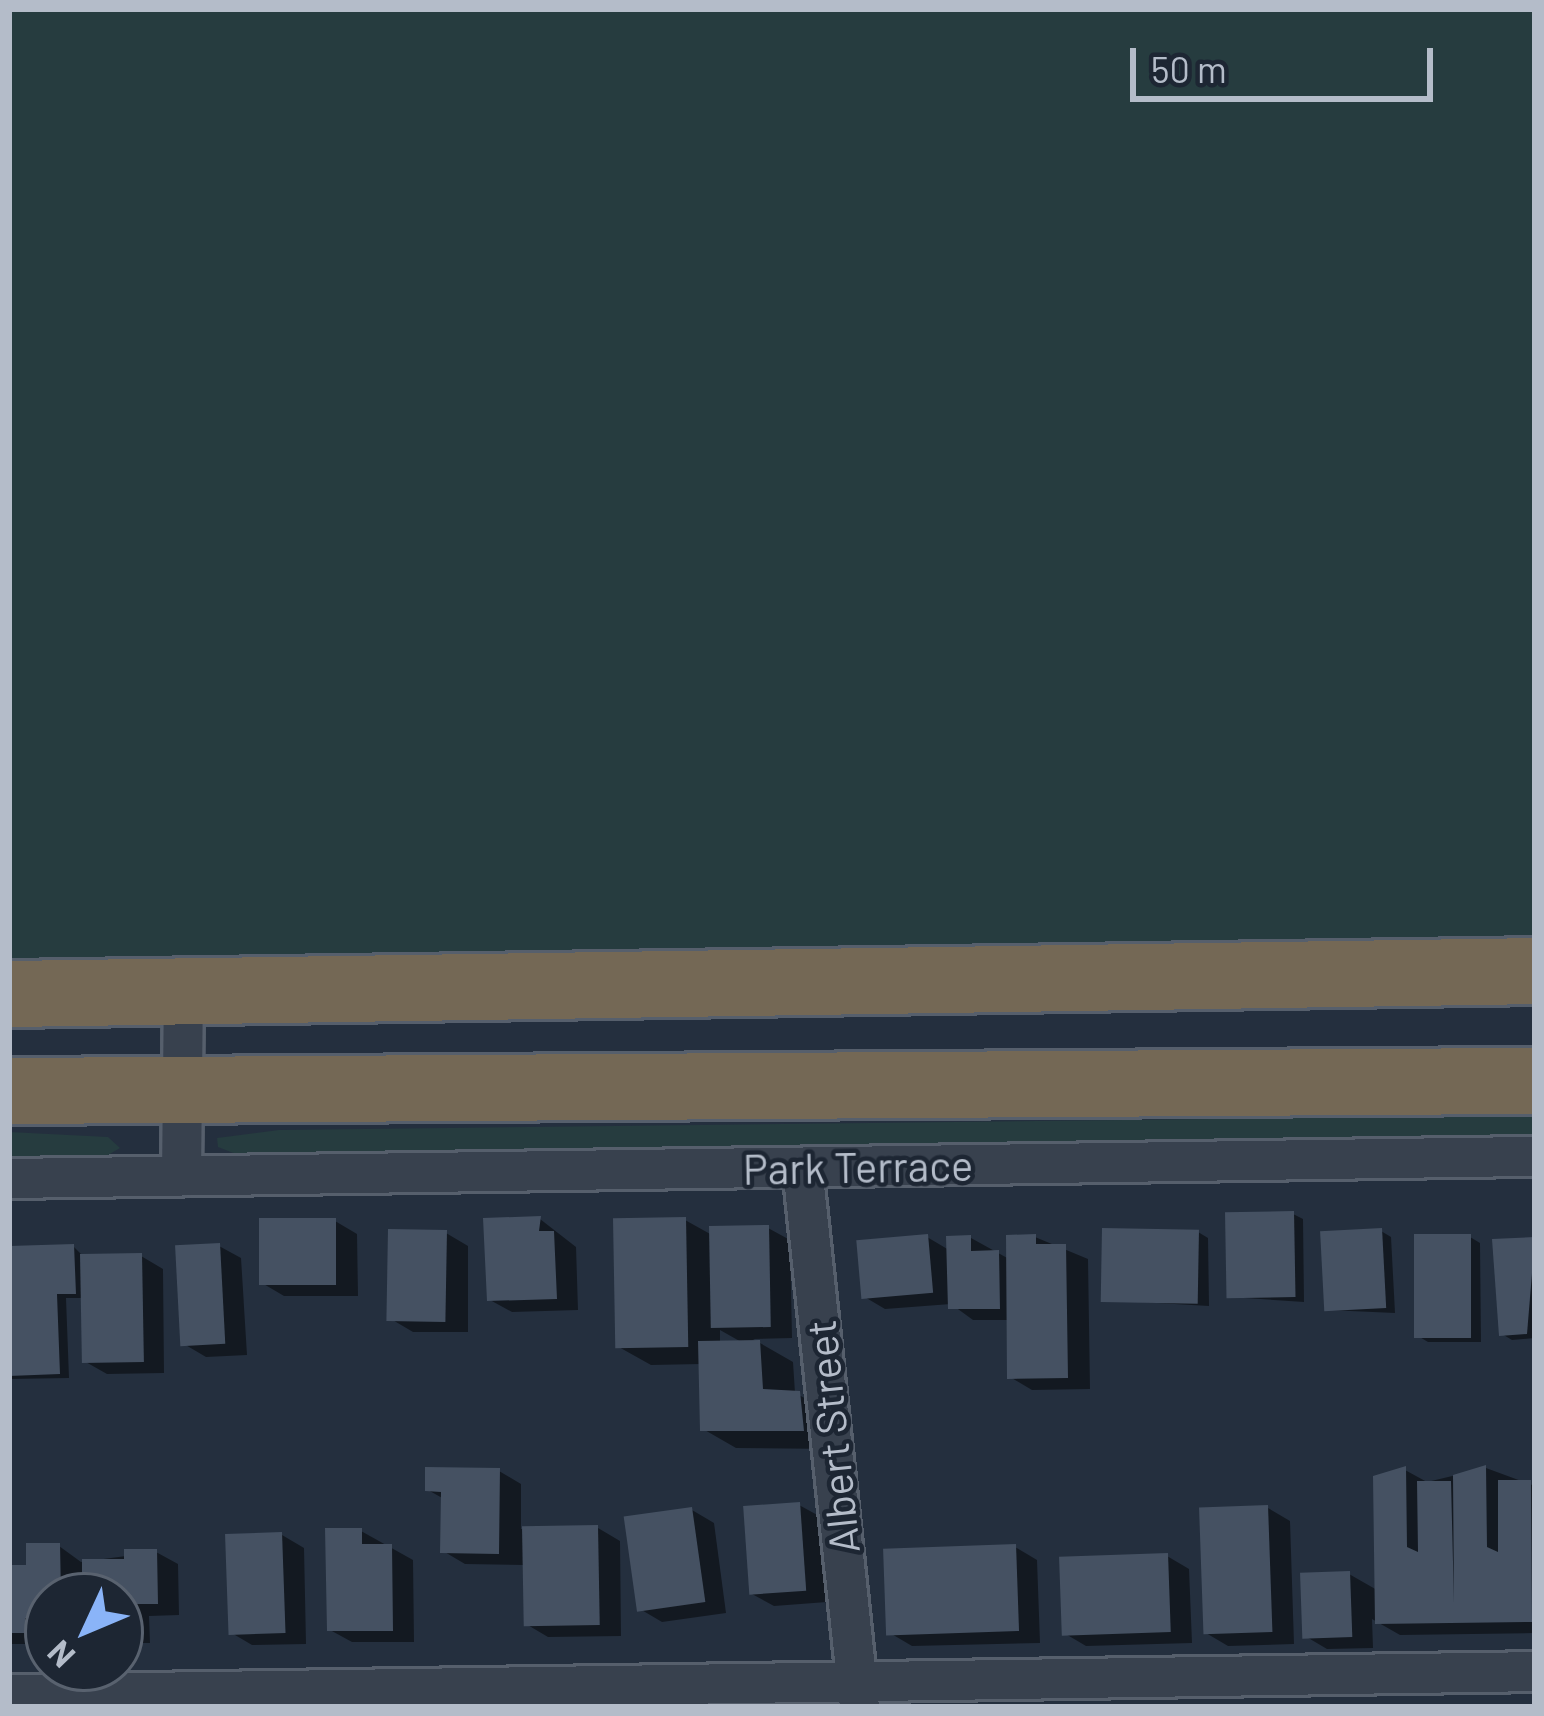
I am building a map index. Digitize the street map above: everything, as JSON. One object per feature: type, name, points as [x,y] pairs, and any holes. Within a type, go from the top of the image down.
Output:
[{"type":"highway","points":[[9,994],[183,996],[1535,971]]},
{"type":"highway","name":"Park Terrace","points":[[9,1091],[1535,1081]]},
{"type":"street","points":[[181,1175],[183,996]]},
{"type":"street","name":"Park Terrace","points":[[9,1178],[1535,1156]]},
{"type":"street","name":"Albert Street","points":[[802,1167],[858,1692]]},
{"type":"street","points":[[9,1694],[858,1692],[1535,1671]]},
{"type":"street","points":[[365,1707],[416,1690]]},
{"type":"green space","points":[[9,9],[1535,9],[1535,959],[9,959]]},
{"type":"green space","points":[[1535,1115],[1535,1144],[254,1161],[218,1147],[217,1138],[279,1130]]},
{"type":"green space","points":[[9,1132],[108,1137],[120,1148],[103,1158],[9,1163]]},
{"type":"building","points":[[1294,1211],[1296,1297],[1227,1298],[1225,1212]]},
{"type":"building","points":[[541,1216],[539,1231],[554,1231],[557,1299],[487,1301],[483,1218]]},
{"type":"building","points":[[686,1217],[688,1347],[615,1348],[613,1218]]},
{"type":"building","points":[[259,1218],[336,1218],[336,1285],[259,1285]]},
{"type":"building","points":[[769,1225],[771,1327],[711,1328],[709,1226]]},
{"type":"building","points":[[1102,1228],[1199,1230],[1198,1304],[1101,1302]]},
{"type":"building","points":[[1382,1228],[1386,1308],[1324,1311],[1320,1231]]},
{"type":"building","points":[[388,1229],[447,1230],[445,1322],[386,1321]]},
{"type":"building","points":[[928,1234],[933,1293],[861,1299],[856,1240]]},
{"type":"building","points":[[1036,1234],[1036,1244],[1066,1244],[1068,1378],[1007,1379],[1006,1235]]},
{"type":"building","points":[[1414,1234],[1471,1234],[1471,1338],[1414,1338]]},
{"type":"building","points":[[971,1235],[971,1251],[999,1250],[1000,1309],[948,1309],[946,1236]]},
{"type":"building","points":[[1535,1237],[1527,1334],[1499,1336],[1492,1239]]},
{"type":"building","points":[[220,1243],[225,1344],[180,1346],[175,1245]]},
{"type":"building","points":[[74,1244],[76,1294],[57,1294],[60,1374],[9,1376],[9,1246]]},
{"type":"building","points":[[142,1253],[144,1362],[82,1363],[80,1254]]},
{"type":"building","points":[[760,1340],[763,1389],[800,1391],[804,1431],[700,1431],[698,1341]]},
{"type":"building","points":[[1486,1465],[1487,1547],[1498,1552],[1498,1480],[1531,1480],[1532,1622],[1375,1624],[1373,1476],[1406,1466],[1407,1547],[1418,1552],[1417,1481],[1451,1481],[1454,1603],[1453,1475]]},
{"type":"building","points":[[425,1467],[500,1468],[499,1554],[440,1553],[441,1492],[425,1491]]},
{"type":"building","points":[[800,1502],[806,1591],[749,1595],[743,1506]]},
{"type":"building","points":[[1268,1505],[1272,1632],[1203,1634],[1199,1507]]},
{"type":"building","points":[[692,1507],[705,1602],[637,1612],[624,1517]]},
{"type":"building","points":[[598,1525],[600,1625],[524,1626],[522,1526]]},
{"type":"building","points":[[325,1528],[362,1528],[362,1544],[392,1544],[393,1631],[327,1631]]},
{"type":"building","points":[[282,1532],[286,1633],[229,1635],[225,1534]]},
{"type":"building","points":[[26,1543],[60,1543],[61,1572],[24,1572],[24,1633],[9,1633],[9,1565],[26,1565]]},
{"type":"building","points":[[1016,1544],[1019,1631],[886,1636],[883,1549]]},
{"type":"building","points":[[124,1549],[157,1549],[158,1604],[144,1604],[144,1572],[82,1572],[82,1559],[124,1559]]},
{"type":"building","points":[[1168,1553],[1171,1632],[1062,1636],[1059,1557]]},
{"type":"building","points":[[1350,1571],[1352,1637],[1302,1639],[1300,1573]]}]
